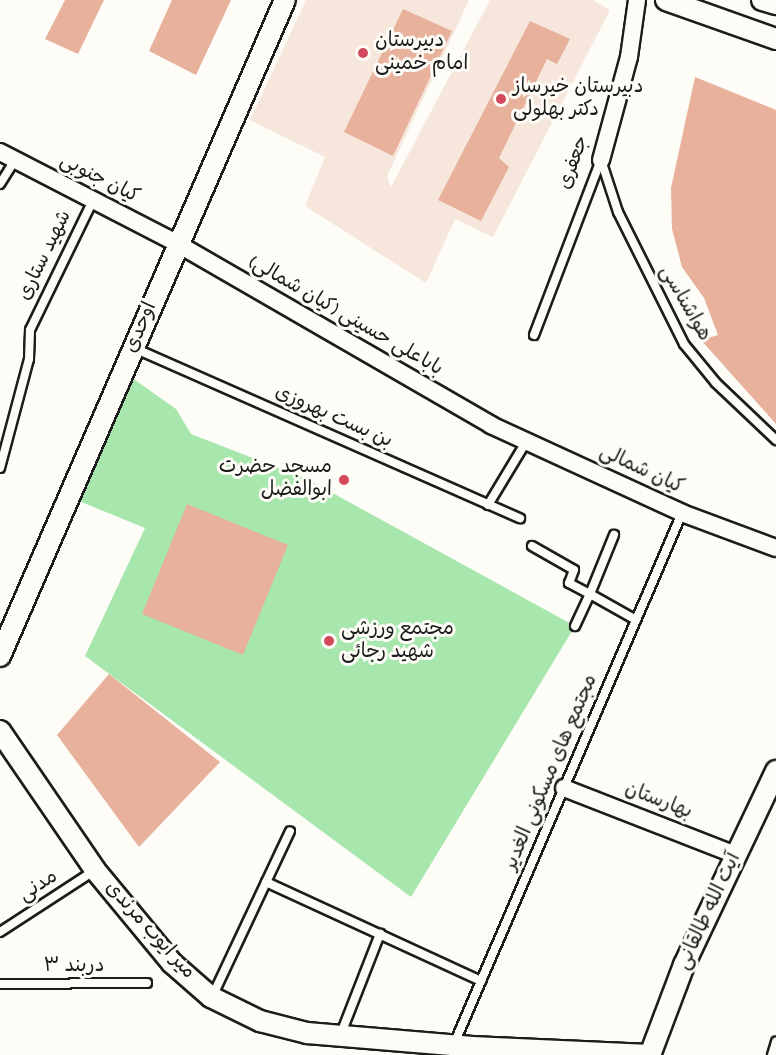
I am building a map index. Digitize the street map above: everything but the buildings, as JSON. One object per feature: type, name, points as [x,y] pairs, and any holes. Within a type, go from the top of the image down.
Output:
[{"type":"street","name":"اوحدی","points":[[0,656],[285,0]]},
{"type":"street","name":"جعفری","points":[[601,160],[629,57],[637,0]]},
{"type":"street","points":[[666,0],[776,39]]},
{"type":"street","points":[[762,0],[776,4]]},
{"type":"street","name":"کیان جنوبی","points":[[0,152],[178,244]]},
{"type":"street","name":"باباعلی حسینی (کیان شمالی)","points":[[178,244],[491,425]]},
{"type":"street","name":"کیان شمالی","points":[[491,425],[682,513],[776,548]]},
{"type":"street","name":"میر ایوب مرندی","points":[[0,731],[95,870],[172,963],[211,997],[260,1021],[340,1037],[466,1049],[650,1055]]},
{"type":"street","name":"آیت الله طالقانی","points":[[650,1055],[736,855],[776,771]]},
{"type":"street","name":"بهارستان","points":[[564,788],[736,855]]},
{"type":"lane","points":[[0,184],[15,160]]},
{"type":"lane","name":"جعفری","points":[[534,334],[601,160]]},
{"type":"lane","name":"هواشناسی","points":[[601,160],[618,212],[684,344],[716,383],[776,440]]},
{"type":"lane","name":"شهید ستاری","points":[[2,468],[29,359],[30,330],[93,200]]},
{"type":"lane","name":"بن بست بهروزی","points":[[134,348],[519,518]]},
{"type":"lane","points":[[488,505],[526,442]]},
{"type":"lane","name":"مجتمع های مسکونی الغدیر","points":[[466,1049],[481,981],[682,513]]},
{"type":"lane","points":[[575,626],[614,535]]},
{"type":"lane","points":[[532,546],[574,570],[569,583],[636,620]]},
{"type":"lane","points":[[211,997],[290,831]]},
{"type":"lane","name":"مدنی","points":[[0,932],[95,870]]},
{"type":"lane","points":[[266,882],[481,981]]},
{"type":"lane","points":[[340,1037],[380,934]]},
{"type":"lane","name":"دربند ۳","points":[[0,984],[147,983]]},
{"type":"lane","points":[[771,1055],[776,1042]]},
{"type":"shaded area","points":[[306,0],[469,0],[387,176],[391,187],[490,0],[593,0],[610,10],[493,237],[455,219],[426,283],[305,206],[325,157],[250,120]]},
{"type":"green space","name":"مجتمع ورزشی شهید رجائی","points":[[128,375],[176,409],[191,434],[307,479],[575,626],[411,897],[85,656],[145,528],[74,499]]},
{"type":"place","name":"دبیرستان امام خمینی","points":[[363,53]]},
{"type":"place","name":"دبیرستان خیرساز دکتر بهلولی","points":[[501,99]]},
{"type":"place","name":"مسجد حضرت ابوالفضل","points":[[344,480]]},
{"type":"place","name":"مجتمع ورزشی شهید رجائی","points":[[329,641]]}]
